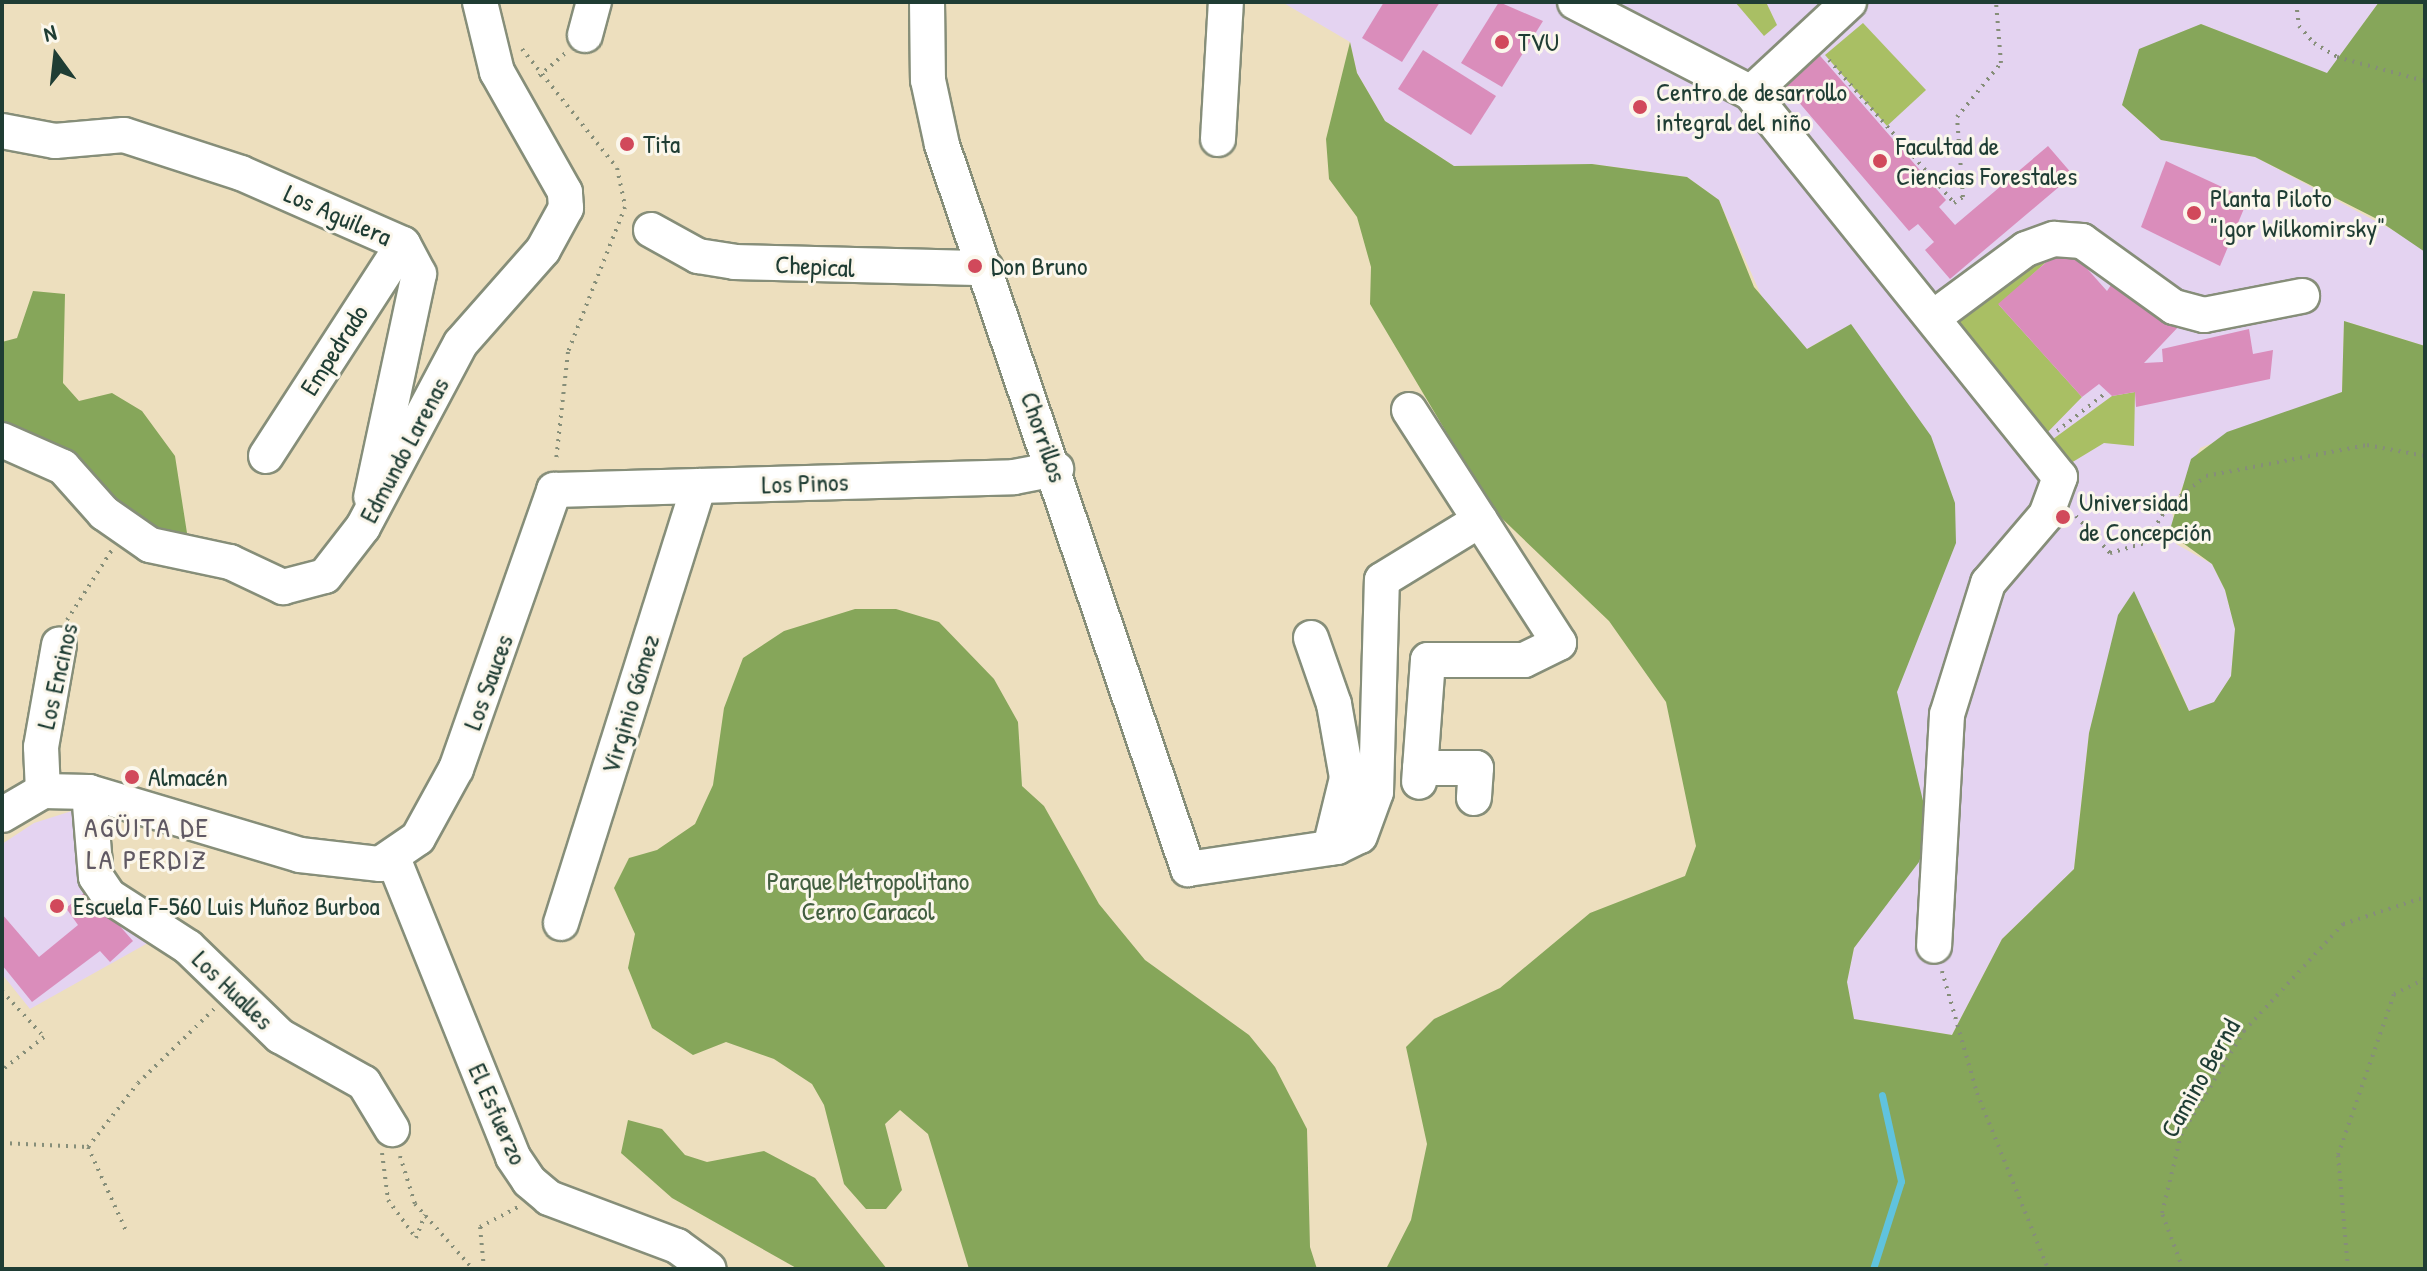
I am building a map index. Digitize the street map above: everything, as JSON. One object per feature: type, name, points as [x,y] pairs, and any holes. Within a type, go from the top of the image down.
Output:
[{"type":"street","name":"Edmundo Larenas","points":[[2,440],[63,467],[130,533],[173,553],[230,562],[283,587],[325,576],[369,517],[461,343],[543,250],[566,208],[565,192],[497,72],[480,2]]},
{"type":"street","points":[[585,35],[594,2]]},
{"type":"street","name":"Chorrillos","points":[[927,2],[933,108],[1188,869],[1330,848]]},
{"type":"street","points":[[1218,139],[1226,2]]},
{"type":"street","points":[[1575,2],[1751,93],[2060,477],[2046,515],[1988,583],[1947,715],[1934,946]]},
{"type":"street","points":[[1751,93],[1849,2]]},
{"type":"street","name":"Los Aguilera","points":[[2,131],[55,141],[124,135],[241,173],[403,244],[419,274],[380,432],[369,517]]},
{"type":"street","name":"Chepical","points":[[651,230],[698,256],[734,262],[986,268]]},
{"type":"street","points":[[1934,317],[2026,249],[2054,239],[2082,241],[2174,307],[2204,315],[2302,296]]},
{"type":"street","name":"Empedrado","points":[[266,456],[403,244]]},
{"type":"street","points":[[1409,410],[1559,643],[1524,660],[1428,660],[1420,775],[1476,768],[1474,798]]},
{"type":"street","name":"Los Pinos","points":[[554,490],[1014,477],[1056,469]]},
{"type":"street","name":"Virginio Gómez","points":[[561,923],[699,486]]},
{"type":"street","name":"Los Sauces","points":[[393,858],[418,838],[456,769],[554,490]]},
{"type":"street","points":[[1330,848],[1360,836],[1376,792],[1382,580],[1480,520]]},
{"type":"street","points":[[1311,638],[1334,704],[1347,778],[1330,848]]},
{"type":"street","name":"Los Encinos","points":[[43,791],[41,747],[59,645]]},
{"type":"street","points":[[2,815],[43,791],[89,792],[300,855],[366,865],[393,858]]},
{"type":"street","name":"Los Hualles","points":[[89,792],[96,877],[109,896],[188,947],[236,990],[280,1036],[377,1095],[392,1129]]},
{"type":"street","name":"El Esfuerzo","points":[[393,858],[513,1157],[549,1198],[677,1246],[709,1269]]},
{"type":"path","points":[[1811,38],[1954,203],[1963,197],[1957,117],[2001,63],[1996,2]]},
{"type":"path","points":[[2296,2],[2299,26],[2314,43],[2337,57],[2425,81]]},
{"type":"path","points":[[539,76],[585,35]]},
{"type":"path","points":[[2054,432],[2107,392]]},
{"type":"path","points":[[2060,477],[2073,513],[2110,553],[2145,543],[2168,506],[2206,476],[2367,445],[2425,456]]},
{"type":"path","name":"Los Encinos","points":[[59,645],[94,574],[130,533]]},
{"type":"path","name":"Camino Bernd","points":[[2183,1269],[2162,1213],[2181,1135],[2244,1031],[2343,924],[2425,897]]},
{"type":"path","points":[[1934,946],[1977,1093],[2048,1269]]},
{"type":"path","points":[[2348,1269],[2338,1155],[2394,994],[2425,979]]},
{"type":"path","points":[[88,1147],[138,1083],[236,990]]},
{"type":"path","points":[[2,991],[44,1037],[2,1070]]},
{"type":"path","points":[[392,1129],[380,1162],[388,1200],[416,1238],[425,1215]]},
{"type":"path","points":[[392,1129],[410,1193],[425,1215],[473,1269]]},
{"type":"path","points":[[2,1143],[88,1147]]},
{"type":"path","points":[[88,1147],[127,1233]]},
{"type":"path","points":[[484,1269],[480,1227],[549,1198]]},
{"type":"shaded area","name":"Universidad de Concepción","points":[[1282,2],[2379,2],[2327,74],[2201,24],[2122,105],[2161,140],[2255,157],[2417,243],[2425,252],[2425,346],[2344,321],[2342,392],[2200,448],[2172,510],[2176,544],[2212,564],[2225,590],[2235,629],[2231,676],[2214,703],[2189,711],[2155,632],[2107,665],[2089,733],[2074,869],[2002,939],[1952,1035],[1854,1019],[1847,982],[1854,948],[1879,909],[1897,692],[1905,663],[1832,334],[1807,349],[1765,304],[1719,200],[1687,177],[1592,164],[1454,166],[1385,121],[1357,73],[1350,42]]},
{"type":"shaded area","name":"Escuela F-560 Luis Muñoz Burboa","points":[[75,810],[86,869],[155,939],[30,1009],[2,974],[2,844],[34,823]]},
{"type":"green space","points":[[1735,2],[1766,2],[1777,25],[1764,36]]},
{"type":"green space","points":[[2379,2],[2425,2],[2425,252],[2375,218],[2255,157],[2161,140],[2122,105],[2139,49],[2201,24],[2327,73]]},
{"type":"green space","points":[[1863,23],[1926,90],[1887,126],[1825,55]]},
{"type":"green space","points":[[1350,42],[1357,73],[1385,121],[1454,166],[1592,164],[1687,177],[1719,200],[1754,287],[1807,349],[1851,324],[1931,436],[1955,503],[1956,543],[1897,692],[1930,830],[1919,862],[1854,948],[1847,982],[1854,1019],[1952,1035],[2002,939],[2074,869],[2089,733],[2118,615],[2134,591],[2189,711],[2214,702],[2231,676],[2235,629],[2225,590],[2212,564],[2169,533],[2191,459],[2227,432],[2342,392],[2344,321],[2425,346],[2425,1269],[1386,1269],[1411,1220],[1427,1144],[1406,1047],[1434,1019],[1500,988],[1590,913],[1685,876],[1696,846],[1666,702],[1609,621],[1492,509],[1370,304],[1371,267],[1357,217],[1329,179],[1326,139]]},
{"type":"green space","points":[[2048,246],[2055,254],[1999,305],[2082,397],[2042,438],[1947,323]]},
{"type":"green space","points":[[33,291],[65,294],[63,383],[79,401],[112,393],[142,411],[175,456],[187,533],[171,563],[83,489],[12,459],[2,462],[2,342],[17,338]]},
{"type":"green space","points":[[2135,392],[2134,446],[2104,443],[2071,463],[2049,442],[2112,396]]},
{"type":"green space","name":"Parque Metropolitano Cerro Caracol","points":[[855,609],[896,609],[939,622],[994,679],[1018,722],[1022,786],[1044,806],[1099,904],[1145,960],[1249,1035],[1275,1067],[1307,1129],[1310,1247],[1317,1269],[969,1269],[928,1134],[900,1110],[885,1124],[902,1190],[886,1209],[866,1209],[844,1184],[824,1105],[812,1084],[774,1059],[726,1042],[693,1055],[652,1028],[628,968],[635,934],[614,888],[629,858],[657,850],[695,824],[713,785],[724,708],[743,658],[784,631]]},
{"type":"green space","points":[[628,1120],[662,1129],[685,1155],[707,1162],[764,1151],[815,1178],[887,1269],[798,1269],[672,1198],[621,1153]]},
{"type":"building","points":[[1384,2],[1440,2],[1402,62],[1362,38]]},
{"type":"building","name":"TVU","points":[[1499,2],[1543,21],[1502,87],[1461,63]]},
{"type":"building","points":[[1423,50],[1496,96],[1471,135],[1398,89]]},
{"type":"building","name":"Facultad de Ciencias Forestales","points":[[1815,50],[1946,200],[1939,207],[1955,225],[2048,146],[2073,175],[1950,279],[1925,250],[1934,242],[1918,224],[1909,231],[1779,79]]},
{"type":"building","name":"Planta Piloto \"Igor Wilkomirsky\"","points":[[2166,161],[2248,199],[2220,266],[2141,227]]},
{"type":"building","points":[[2066,245],[2107,291],[2115,279],[2181,324],[2144,363],[2163,362],[2162,349],[2249,329],[2253,354],[2273,350],[2270,379],[2136,407],[2135,392],[2112,396],[2099,384],[2082,397],[1998,304]]},
{"type":"building","points":[[88,890],[133,941],[110,962],[100,951],[32,1002],[2,965],[2,914],[39,957],[78,925],[66,908]]},
{"type":"waterway","points":[[1873,1269],[1901,1181],[1882,1095]]},
{"type":"place","name":"TVU","points":[[1502,42]]},
{"type":"place","name":"Centro de desarrollo integral del niño","points":[[1640,107]]},
{"type":"place","name":"Tita","points":[[627,144]]},
{"type":"place","name":"Facultad de Ciencias Forestales","points":[[1880,161]]},
{"type":"place","name":"Planta Piloto \"Igor Wilkomirsky\"","points":[[2194,213]]},
{"type":"place","name":"Don Bruno","points":[[975,266]]},
{"type":"place","name":"Universidad de Concepción","points":[[2063,517]]},
{"type":"place","name":"Almacén","points":[[132,777]]},
{"type":"place","name":"Escuela F-560 Luis Muñoz Burboa","points":[[57,906]]},
{"type":"district","name":"AGÜITA DE LA PERDIZ","points":[[147,843]]}]
